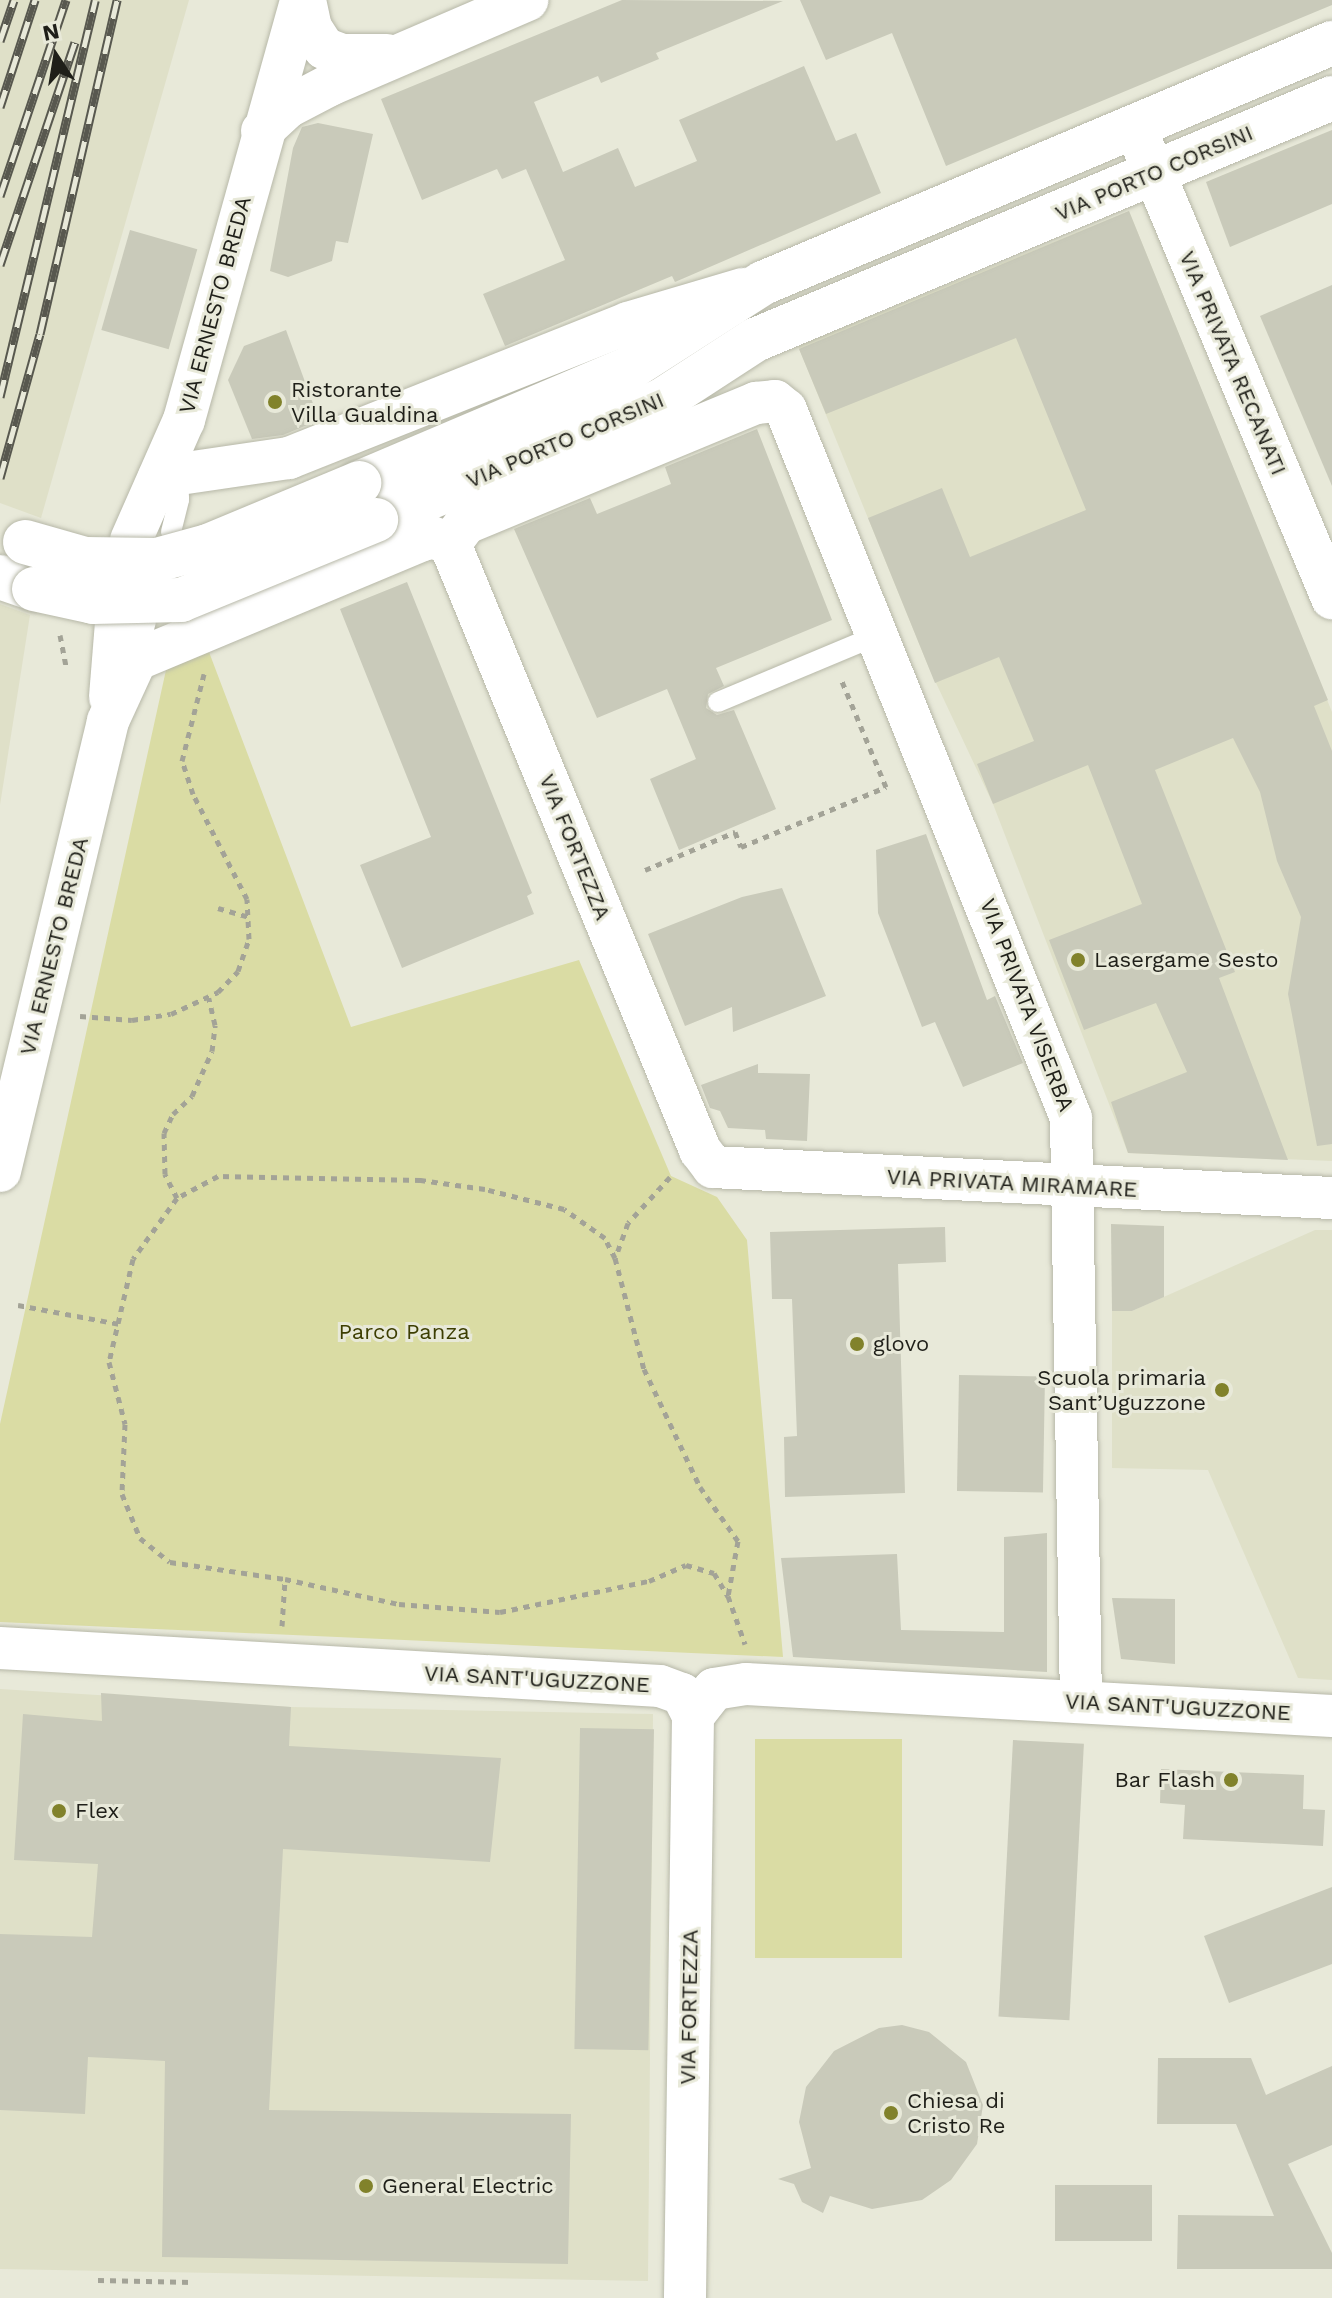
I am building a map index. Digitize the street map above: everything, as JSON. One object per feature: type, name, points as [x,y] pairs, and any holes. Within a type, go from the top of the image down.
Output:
[{"type":"street","points":[[303,0],[316,39],[332,52],[404,54]]},
{"type":"street","name":"VIA ERNESTO BREDA","points":[[151,536],[262,131],[303,0]]},
{"type":"street","points":[[262,131],[305,97],[527,0]]},
{"type":"street","name":"VIA PORTO CORSINI","points":[[168,475],[269,463],[306,453],[628,323],[763,283],[1332,43]]},
{"type":"street","name":"VIA PORTO CORSINI","points":[[0,534],[85,559],[157,560],[367,502],[661,401],[755,340],[1332,98]]},
{"type":"street","name":"VIA PRIVATA RECANATI","points":[[1135,127],[1332,598]]},
{"type":"street","name":"VIA PORTO CORSINI","points":[[0,577],[93,602],[181,600],[630,368],[763,283]]},
{"type":"street","name":"VIA PORTO CORSINI","points":[[450,544],[466,523],[756,403],[775,401]]},
{"type":"street","name":"VIA PRIVATA VISERBA","points":[[775,401],[789,416],[863,642],[1066,1093],[1074,1143],[1081,1701]]},
{"type":"street","name":"VIA ERNESTO BREDA","points":[[0,1171],[128,639],[423,540],[450,544]]},
{"type":"street","name":"VIA FORTEZZA","points":[[450,544],[700,1150]]},
{"type":"street","name":"VIA PRIVATA MIRAMARE","points":[[700,1150],[713,1167],[724,1171],[1332,1198]]},
{"type":"street","name":"VIA SANT'UGUZZONE","points":[[0,1648],[660,1686],[682,1694],[693,1716],[714,1689],[746,1684],[1332,1716]]},
{"type":"street","name":"VIA FORTEZZA","points":[[685,2298],[693,1716]]},
{"type":"lane","points":[[718,702],[863,642]]},
{"type":"path","points":[[645,870],[735,832],[741,847],[886,787],[840,677],[848,673],[863,642]]},
{"type":"path","points":[[80,1016],[132,1020],[171,1014],[209,998],[238,971],[250,917],[235,869],[184,775],[185,745],[203,690],[200,665]]},
{"type":"path","points":[[218,908],[250,917]]},
{"type":"path","points":[[177,1198],[165,1174],[164,1133],[173,1114],[192,1096],[212,1051],[215,1025],[209,998]]},
{"type":"path","points":[[615,1258],[628,1223],[700,1150]]},
{"type":"path","points":[[728,1596],[738,1541],[700,1487],[644,1369],[615,1258],[605,1238],[564,1209],[421,1180],[218,1176],[177,1198],[133,1259],[109,1362],[125,1424],[122,1494],[140,1538],[170,1562],[285,1579],[399,1604],[500,1612],[649,1581],[686,1565],[714,1573],[728,1596],[748,1654]]},
{"type":"path","points":[[18,1305],[120,1324]]},
{"type":"path","points":[[98,2280],[193,2282]]},
{"type":"shaded area","points":[[0,0],[189,0],[41,518],[0,503]]},
{"type":"shaded area","points":[[1129,211],[1332,712],[1332,1161],[1128,1153],[993,804],[929,668],[798,346]]},
{"type":"shaded area","points":[[0,604],[30,615],[0,805]]},
{"type":"shaded area","name":"Scuola primaria Sant’Uguzzone","points":[[1315,1230],[1332,1230],[1332,1680],[1298,1678],[1208,1470],[1112,1468],[1112,1311],[1132,1311]]},
{"type":"shaded area","points":[[0,1689],[291,1707],[653,1714],[648,2281],[0,2269]]},
{"type":"green space","name":"Parco Panza","points":[[209,652],[351,1027],[579,960],[671,1176],[717,1197],[747,1240],[783,1657],[0,1622],[0,1424],[166,670]]},
{"type":"green space","points":[[755,1739],[902,1739],[902,1958],[755,1958]]},
{"type":"building","points":[[622,0],[783,1],[656,53],[659,59],[601,83],[598,76],[534,102],[563,172],[618,148],[635,187],[697,161],[679,120],[804,66],[836,141],[856,133],[881,193],[675,282],[672,276],[505,346],[483,294],[565,260],[526,169],[502,179],[497,169],[422,200],[381,99]]},
{"type":"building","points":[[800,0],[1332,0],[1332,5],[946,166],[892,33],[826,60]]},
{"type":"building","points":[[318,123],[373,134],[348,243],[336,241],[332,261],[288,277],[270,271],[293,148],[302,127]]},
{"type":"building","points":[[1332,130],[1332,204],[1230,247],[1206,182]]},
{"type":"building","points":[[1129,211],[1328,700],[1314,706],[1332,751],[1332,1144],[1317,1146],[1288,994],[1301,917],[1277,861],[1260,792],[1233,738],[1155,770],[1235,972],[1219,978],[1288,1160],[1128,1153],[1111,1102],[1187,1072],[1156,1003],[1084,1030],[1049,940],[1142,904],[1088,765],[993,804],[977,764],[1034,741],[999,657],[935,683],[868,518],[942,488],[970,557],[1086,510],[1016,338],[826,414],[799,349]]},
{"type":"building","points":[[130,230],[197,249],[169,349],[101,330]]},
{"type":"building","points":[[1332,285],[1332,486],[1260,316]]},
{"type":"building","name":"Ristorante Villa Gualdina","points":[[286,330],[319,420],[283,435],[252,439],[228,380],[244,346]]},
{"type":"building","points":[[757,429],[832,620],[716,668],[724,686],[708,694],[706,708],[717,715],[734,710],[776,809],[679,850],[650,779],[696,759],[667,689],[597,718],[514,529],[590,498],[597,514],[671,484],[665,467]]},
{"type":"building","points":[[407,582],[532,893],[527,896],[534,914],[402,968],[360,865],[431,837],[340,609]]},
{"type":"building","points":[[926,834],[987,1000],[995,996],[1023,1063],[963,1087],[935,1022],[922,1027],[878,913],[876,850]]},
{"type":"building","points":[[782,888],[826,996],[733,1032],[732,1007],[685,1026],[648,934],[742,897]]},
{"type":"building","points":[[758,1064],[758,1073],[810,1074],[807,1141],[766,1139],[765,1130],[728,1128],[720,1111],[710,1108],[701,1085]]},
{"type":"building","points":[[1111,1224],[1164,1226],[1164,1297],[1132,1311],[1112,1311]]},
{"type":"building","points":[[945,1227],[946,1262],[898,1264],[905,1493],[785,1497],[784,1437],[797,1436],[792,1299],[772,1299],[770,1232]]},
{"type":"building","points":[[959,1375],[1045,1377],[1043,1492],[957,1491]]},
{"type":"building","points":[[1047,1533],[1047,1672],[793,1657],[781,1558],[897,1554],[901,1630],[1004,1632],[1004,1537]]},
{"type":"building","points":[[1112,1598],[1175,1599],[1175,1664],[1121,1659]]},
{"type":"building","points":[[101,1693],[291,1707],[289,1746],[501,1758],[490,1862],[283,1849],[269,2110],[571,2114],[568,2264],[162,2257],[165,2061],[88,2057],[85,2114],[0,2110],[0,1934],[92,1937],[98,1864],[14,1860],[23,1714],[102,1721]]},
{"type":"building","points":[[580,1728],[654,1729],[648,2050],[574,2049]]},
{"type":"building","points":[[1013,1740],[1084,1744],[1069,2020],[999,2017]]},
{"type":"building","points":[[1161,1769],[1304,1775],[1303,1809],[1325,1810],[1323,1846],[1183,1839],[1185,1805],[1160,1803]]},
{"type":"building","points":[[1332,1887],[1332,1964],[1229,2003],[1204,1936]]},
{"type":"building","name":"Chiesa di Cristo Re","points":[[902,2025],[929,2032],[966,2062],[983,2105],[977,2144],[951,2180],[922,2200],[872,2209],[830,2196],[823,2213],[802,2202],[794,2184],[778,2179],[811,2168],[799,2122],[806,2087],[834,2051],[879,2028]]},
{"type":"building","points":[[1158,2058],[1251,2058],[1266,2095],[1332,2066],[1332,2145],[1288,2164],[1332,2253],[1332,2269],[1177,2269],[1178,2215],[1274,2216],[1236,2124],[1157,2124]]},
{"type":"building","points":[[1055,2185],[1152,2185],[1152,2241],[1055,2241]]},
{"type":"railway","points":[[0,41],[14,0]]},
{"type":"railway","points":[[0,107],[35,0]]},
{"type":"railway","points":[[0,196],[66,0]]},
{"type":"railway","points":[[0,397],[95,0]]},
{"type":"railway","points":[[0,478],[40,334],[117,0]]},
{"type":"railway","points":[[0,265],[75,42]]},
{"type":"place","name":"Ristorante Villa Gualdina","points":[[275,402]]},
{"type":"place","name":"Lasergame Sesto","points":[[1078,960]]},
{"type":"place","name":"glovo","points":[[857,1344]]},
{"type":"place","name":"Scuola primaria Sant’Uguzzone","points":[[1222,1390]]},
{"type":"place","name":"Bar Flash","points":[[1231,1780]]},
{"type":"place","name":"Flex","points":[[59,1811]]},
{"type":"place","name":"Chiesa di Cristo Re","points":[[891,2113]]},
{"type":"place","name":"General Electric","points":[[366,2186]]}]
